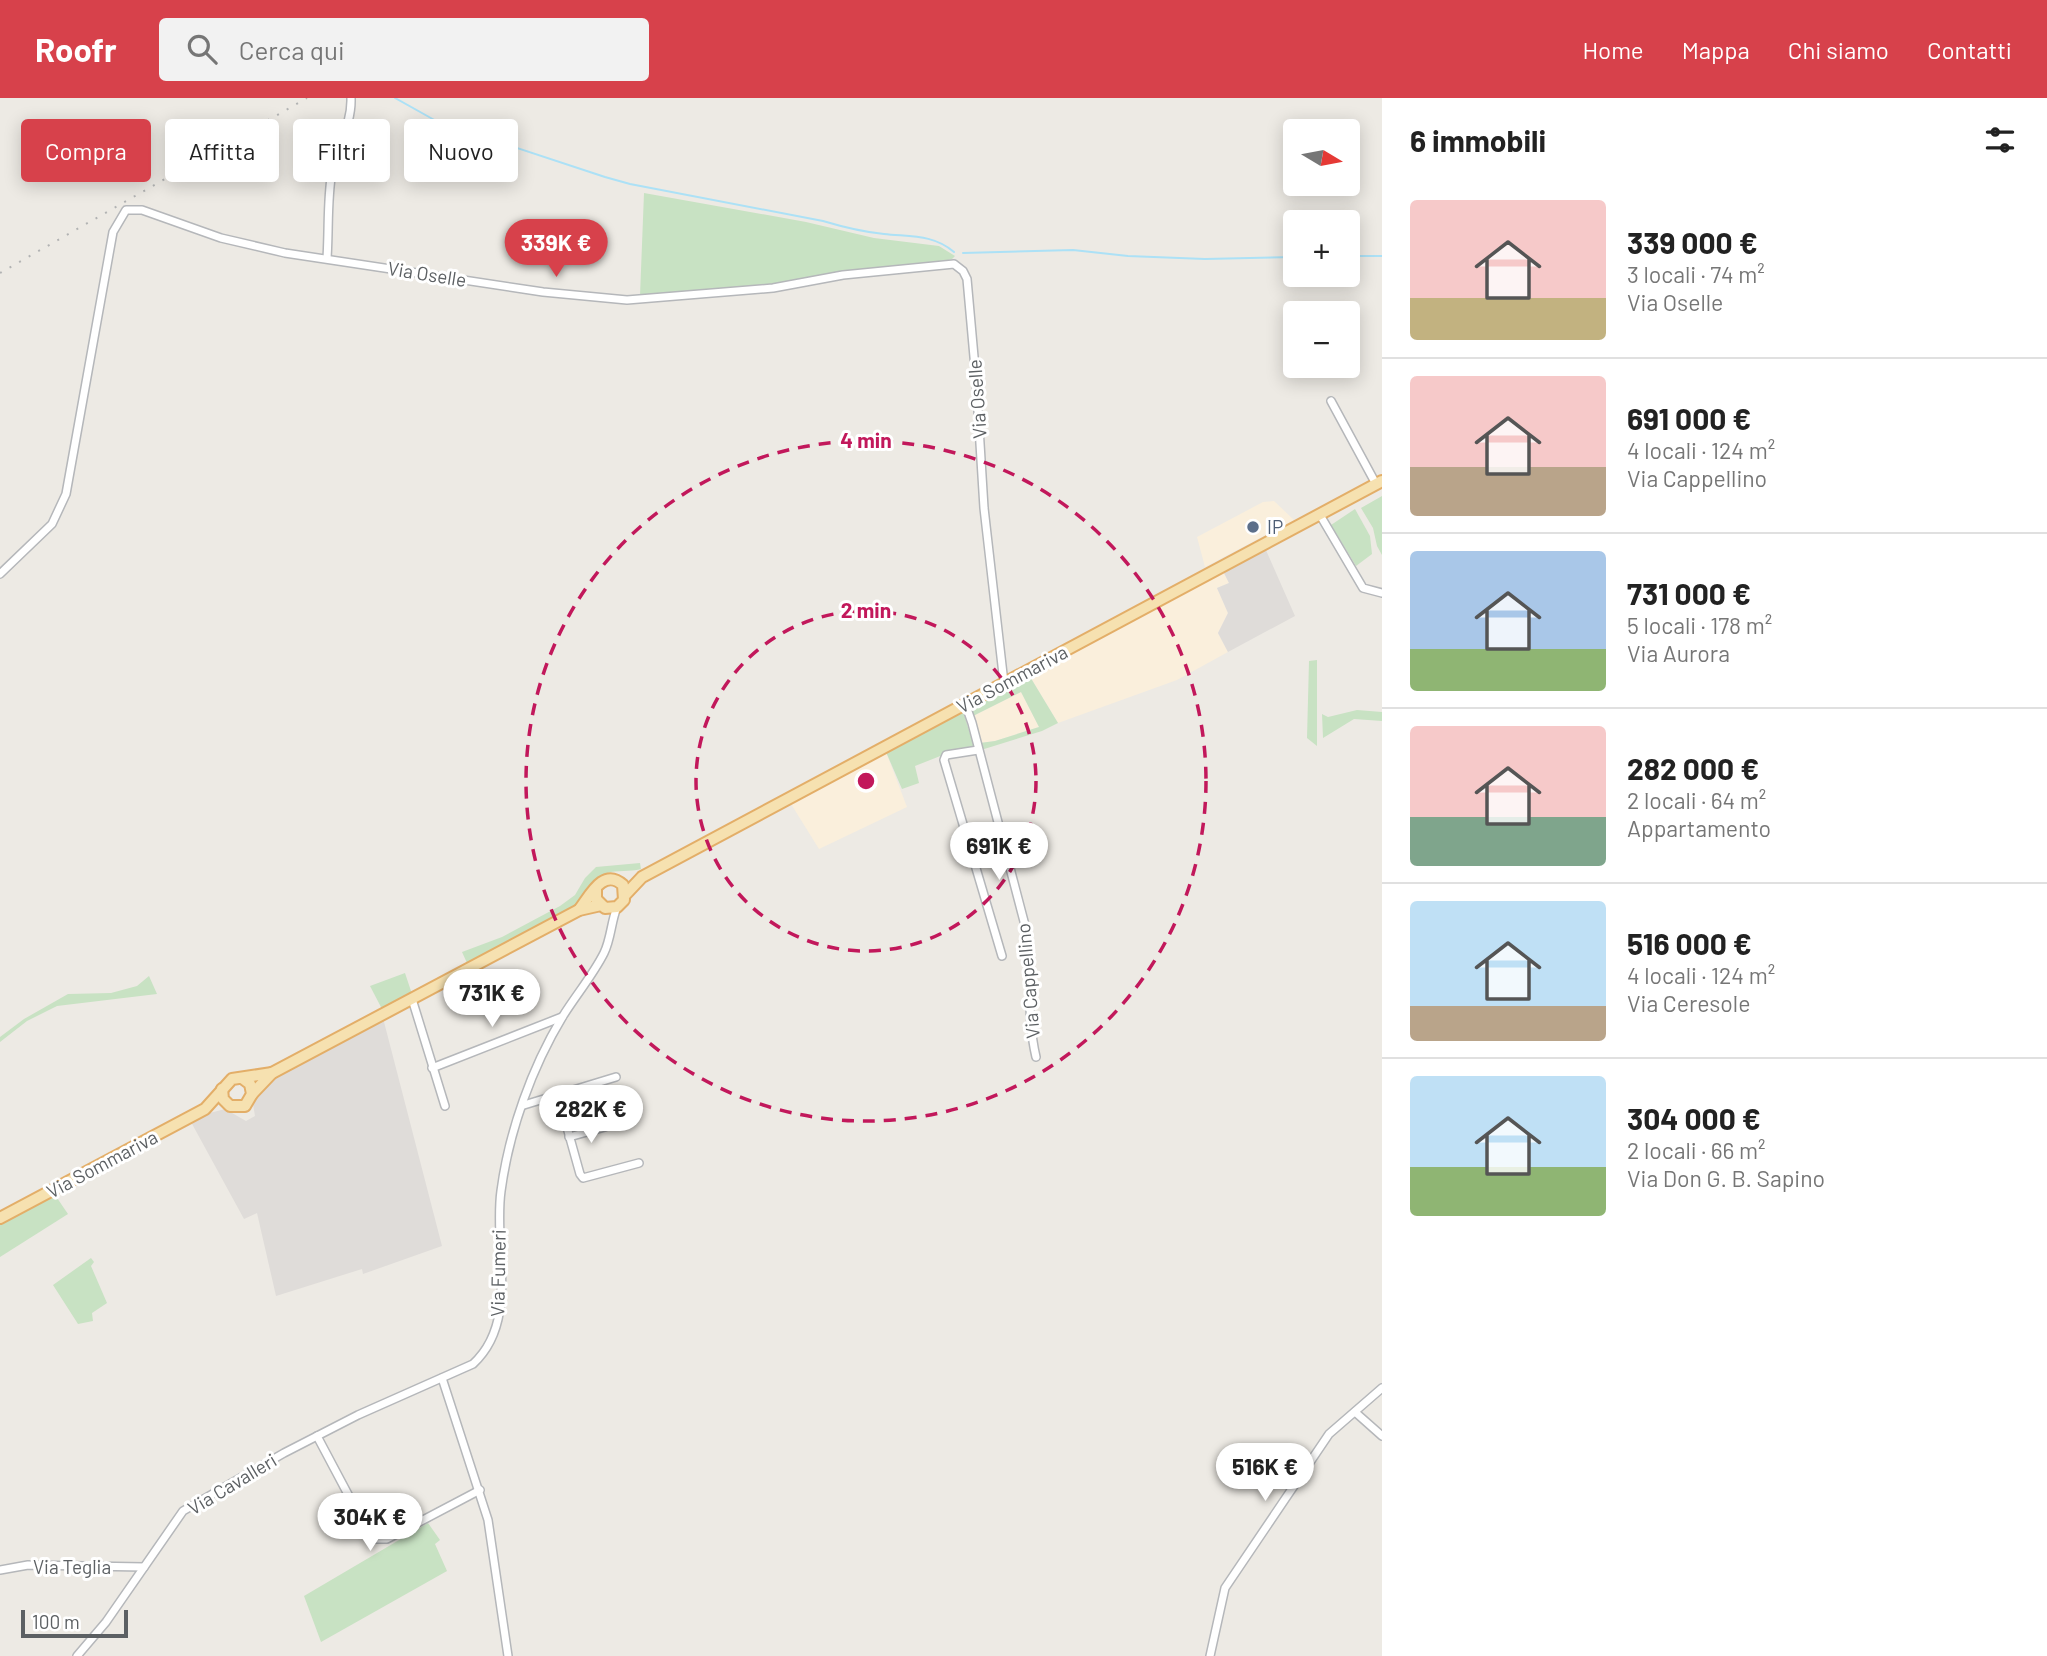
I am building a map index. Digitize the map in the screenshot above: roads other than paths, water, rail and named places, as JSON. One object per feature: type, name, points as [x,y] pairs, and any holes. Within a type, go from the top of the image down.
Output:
[{"type":"main road","name":"Via Sommariva","points":[[625,894],[642,877],[1379,482]]},
{"type":"main road","name":"Via Sommariva","points":[[617,881],[642,877]]},
{"type":"main road","points":[[272,1073],[252,1094],[245,1106],[230,1106],[223,1099],[222,1089],[228,1081],[272,1073],[579,910],[617,907],[624,900],[623,885],[606,879],[579,910]]},
{"type":"main road","points":[[596,889],[596,899],[603,907]]},
{"type":"main road","points":[[242,1078],[250,1084],[252,1094]]},
{"type":"main road","name":"Via Sommariva","points":[[205,1109],[222,1089]]},
{"type":"main road","name":"Via Sommariva","points":[[0,1218],[205,1109],[230,1106]]},
{"type":"street","points":[[327,258],[329,196],[333,169],[351,113],[351,98]]},
{"type":"street","name":"Via Oselle","points":[[0,574],[52,524],[66,494],[113,232],[126,210],[142,210],[221,238],[253,246],[518,289],[627,300],[773,288],[843,275],[954,264],[963,271],[967,279],[984,508],[1004,683]]},
{"type":"street","points":[[1331,401],[1379,482]]},
{"type":"street","points":[[1320,515],[1363,588],[1382,593]]},
{"type":"street","name":"Via Cappellino","points":[[965,703],[1026,929],[1031,1037],[1036,1057]]},
{"type":"street","points":[[978,750],[946,755],[944,760],[1002,956]]},
{"type":"street","points":[[603,907],[612,920]]},
{"type":"street","name":"Via Fumeri","points":[[442,1378],[473,1364],[485,1353],[494,1337],[501,1290],[499,1228],[506,1164],[540,1058],[562,1017],[604,953],[617,907]]},
{"type":"street","points":[[412,999],[445,1107]]},
{"type":"street","points":[[432,1068],[562,1017]]},
{"type":"street","points":[[524,1105],[616,1077]]},
{"type":"street","points":[[558,1095],[583,1178],[639,1163]]},
{"type":"street","points":[[569,1137],[605,1127]]},
{"type":"street","points":[[442,1378],[488,1520],[508,1656]]},
{"type":"street","name":"Via Cavalleri","points":[[77,1656],[106,1622],[183,1511],[317,1436],[442,1378]]},
{"type":"street","points":[[1210,1656],[1225,1588],[1329,1434],[1382,1388]]},
{"type":"street","points":[[1355,1412],[1382,1436]]},
{"type":"street","points":[[317,1436],[374,1539],[387,1539],[480,1490]]},
{"type":"street","name":"Via Teglia","points":[[0,1570],[28,1565],[144,1567]]},
{"type":"waterway","points":[[395,98],[438,122],[630,184],[823,221],[861,231],[921,237],[938,242],[954,252]]},
{"type":"waterway","points":[[963,253],[1073,250],[1128,256],[1205,259],[1283,257]]},
{"type":"waterway","points":[[1360,256],[1382,256]]},
{"type":"railway","points":[[0,273],[307,98]]},
{"type":"place","name":"IP","points":[[1253,527]]}]
